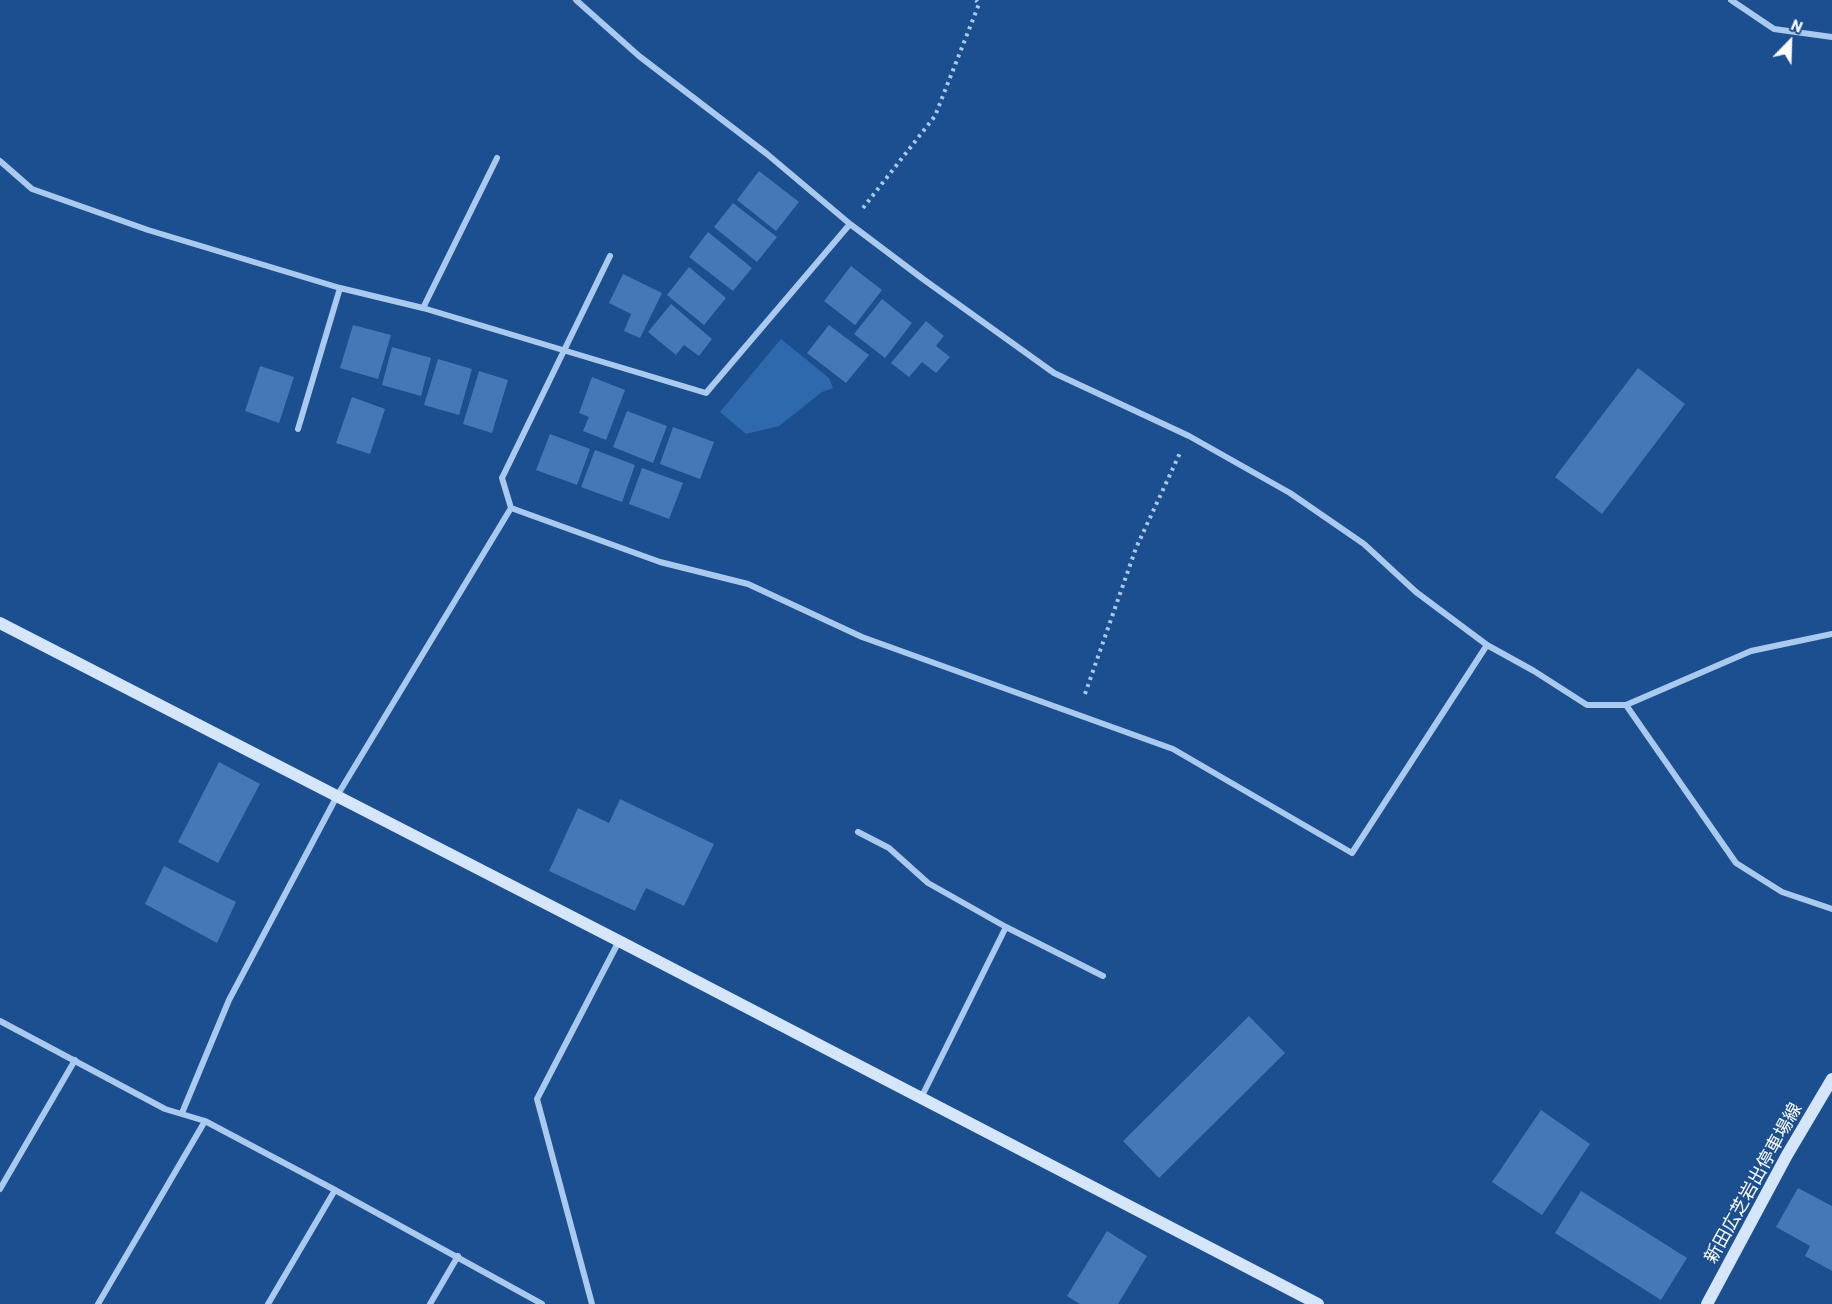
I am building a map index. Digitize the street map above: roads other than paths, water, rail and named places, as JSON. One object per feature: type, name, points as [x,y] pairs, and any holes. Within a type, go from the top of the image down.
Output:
[{"type":"street","points":[[576,0],[639,56],[767,154],[850,224],[1054,373],[1188,436],[1290,493],[1364,544],[1416,592],[1487,645],[1534,671],[1587,705],[1626,705],[1751,651],[1832,634]]},
{"type":"street","points":[[1731,0],[1774,29],[1832,37]]},
{"type":"street","points":[[423,308],[497,158]]},
{"type":"street","points":[[0,161],[32,189],[148,230],[340,288],[423,308],[706,393],[850,224]]},
{"type":"street","points":[[182,1113],[229,1000],[337,796],[511,508],[502,478],[610,256]]},
{"type":"street","points":[[298,429],[340,288]]},
{"type":"street","points":[[511,508],[660,562],[748,584],[862,637],[1173,749],[1352,853],[1487,645]]},
{"type":"street","points":[[0,623],[1318,1304]]},
{"type":"street","points":[[1626,705],[1736,863],[1782,892],[1832,909]]},
{"type":"street","points":[[858,832],[889,848],[928,883],[1006,927],[1104,976]]},
{"type":"street","points":[[921,1098],[1006,927]]},
{"type":"street","points":[[592,1304],[537,1099],[619,941]]},
{"type":"street","points":[[0,1021],[165,1109],[205,1121],[458,1256],[542,1304]]},
{"type":"street","points":[[0,1189],[75,1060]]},
{"type":"street","name":"新田広芝岩出停車場線","points":[[1707,1304],[1787,1155],[1832,1079]]},
{"type":"street","points":[[98,1304],[205,1121]]},
{"type":"street","points":[[268,1304],[335,1190]]},
{"type":"street","points":[[430,1304],[458,1256]]}]
